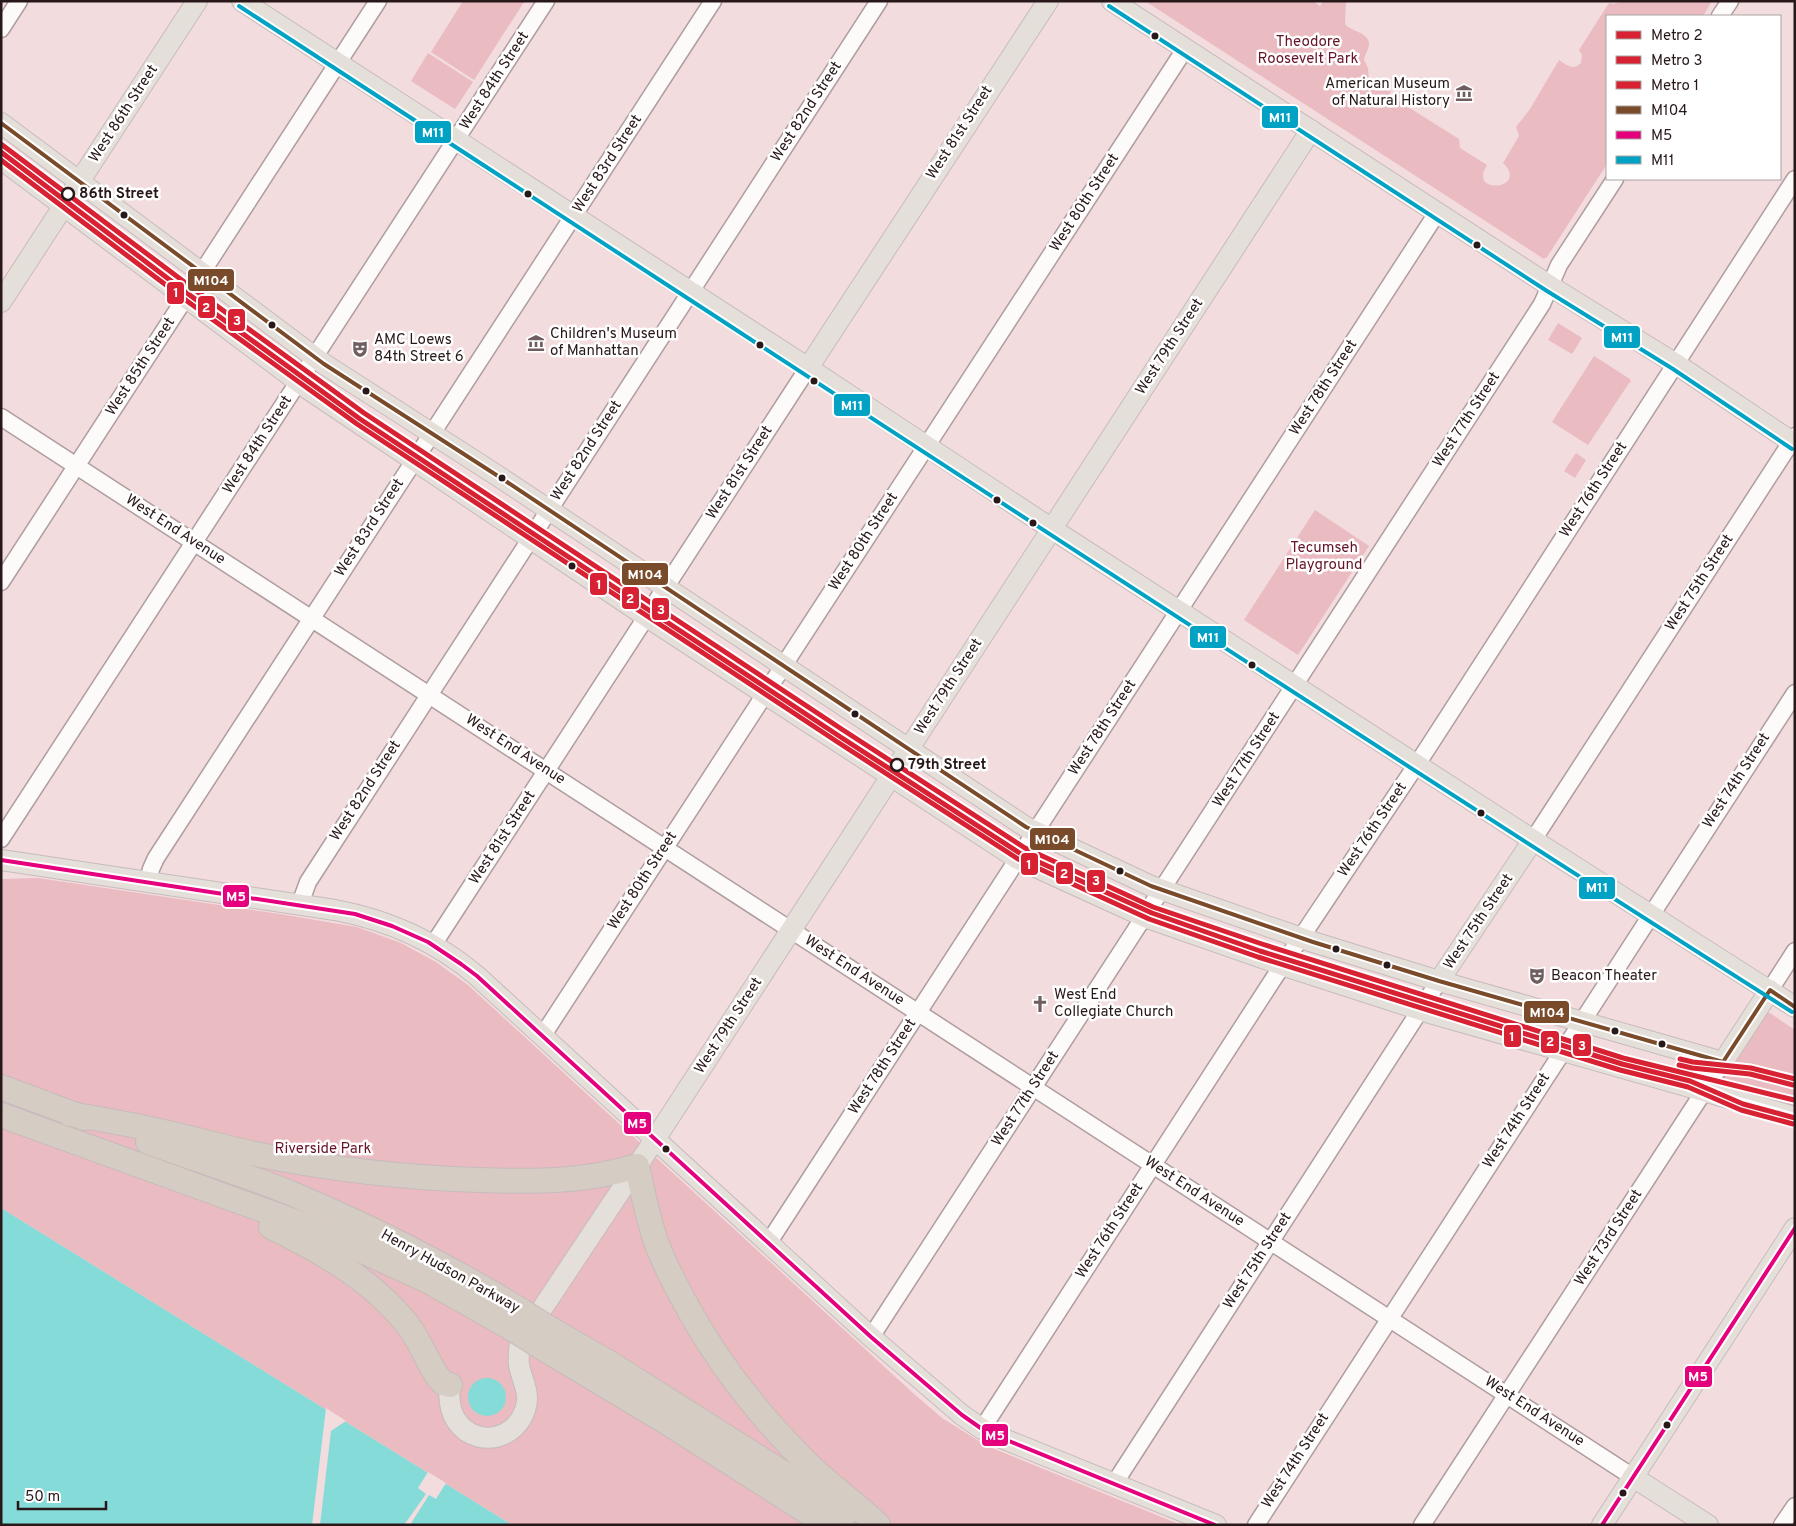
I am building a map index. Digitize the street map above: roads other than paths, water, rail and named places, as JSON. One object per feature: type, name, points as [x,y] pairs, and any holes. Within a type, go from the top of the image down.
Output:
[{"type":"highway","name":"Henry Hudson Parkway","points":[[1,1087],[70,1114],[250,1178],[346,1217],[442,1264],[529,1331],[663,1420],[828,1525]]},
{"type":"highway","name":"Henry Hudson Parkway","points":[[1,1114],[310,1227],[399,1266],[529,1331],[619,1369],[865,1525]]},
{"type":"highway","points":[[70,1114],[159,1130],[278,1158],[337,1168],[401,1175],[496,1181],[553,1180],[603,1175],[637,1166],[651,1226],[663,1260],[689,1310],[726,1369],[770,1425],[798,1454],[878,1525]]},
{"type":"highway","points":[[193,1184],[249,1216],[308,1245],[358,1278],[408,1324],[435,1374],[443,1383],[450,1385]]},
{"type":"main road","name":"West 86th Street","points":[[1,302],[197,1]]},
{"type":"main road","points":[[242,1],[1532,840],[1795,1007]]},
{"type":"main road","name":"West 81st Street","points":[[808,368],[1048,1]]},
{"type":"main road","points":[[1112,1],[1550,286],[1676,364],[1794,441]]},
{"type":"main road","points":[[1,122],[315,358],[666,587],[1035,832],[1151,886],[1301,938],[1439,981],[1723,1062]]},
{"type":"main road","name":"West 79th Street","points":[[529,1331],[656,1139],[1311,130]]},
{"type":"main road","points":[[1,159],[299,383],[646,617],[1018,859],[1145,917],[1283,965],[1420,1010],[1795,1117]]},
{"type":"main road","name":"West 75th Street","points":[[1439,981],[1532,840]]},
{"type":"main road","points":[[1,860],[347,912],[399,927],[433,945],[472,971],[871,1337],[952,1407],[982,1429],[1004,1439],[1216,1525]]},
{"type":"main road","name":"West 73rd Street","points":[[1723,1062],[1770,990]]},
{"type":"main road","points":[[1602,1525],[1795,1228]]},
{"type":"main road","points":[[450,1385],[450,1407],[455,1421],[467,1432],[481,1437],[488,1437],[503,1434],[510,1430],[520,1420],[528,1400],[519,1361],[529,1331]]},
{"type":"main road","name":"West End Avenue","points":[[1633,1477],[1708,1525]]},
{"type":"street","points":[[1,29],[19,1]]},
{"type":"street","name":"West 85th Street","points":[[1,582],[378,1]]},
{"type":"street","name":"West 84th Street","points":[[1,839],[546,1]]},
{"type":"street","name":"West 83rd Street","points":[[148,882],[156,858],[713,1]]},
{"type":"street","name":"West 82nd Street","points":[[300,904],[308,882],[879,1]]},
{"type":"street","points":[[1721,15],[1730,1]]},
{"type":"street","name":"West 80th Street","points":[[543,1035],[1185,49]]},
{"type":"street","name":"West 76th Street","points":[[982,1429],[1283,965],[1417,765],[1795,179]]},
{"type":"street","name":"West 77th Street","points":[[871,1337],[1542,304],[1559,265],[1614,180]]},
{"type":"street","name":"West 78th Street","points":[[769,1242],[1437,212]]},
{"type":"street","name":"West 81st Street","points":[[433,945],[808,368]]},
{"type":"street","name":"West End Avenue","points":[[1,417],[1633,1477]]},
{"type":"street","name":"West 75th Street","points":[[1532,840],[1794,441]]},
{"type":"street","name":"West 74th Street","points":[[1256,1525],[1580,1022],[1795,693]]},
{"type":"street","name":"West 73rd Street","points":[[1770,990],[1795,951]]},
{"type":"street","name":"West 75th Street","points":[[1114,1484],[1439,981]]},
{"type":"street","name":"West 73rd Street","points":[[1422,1525],[1723,1062]]},
{"type":"street","points":[[1782,1525],[1795,1506]]},
{"type":"water","points":[[1,1208],[512,1525],[1,1525]]},
{"type":"water","points":[[487,1378],[500,1384],[506,1397],[500,1410],[487,1416],[474,1410],[468,1397],[474,1384]]},
{"type":"metro line","name":"3","points":[[1,144],[195,290],[364,413],[1025,848],[1153,907],[1262,944],[1623,1058],[1794,1100]]},
{"type":"metro line","name":"2","points":[[1,152],[191,296],[360,419],[1021,854],[1152,913],[1260,951],[1622,1064],[1690,1081],[1743,1104],[1795,1118]]},
{"type":"metro line","name":"1","points":[[1,160],[187,301],[357,424],[1018,859],[1149,919],[1258,957],[1620,1070],[1688,1087],[1741,1110],[1793,1124]]},
{"type":"metro line","name":"2","points":[[1680,1059],[1751,1068],[1795,1079]]},
{"type":"metro line","name":"1","points":[[1679,1065],[1750,1074],[1793,1085]]},
{"type":"place","name":"American Museum of Natural History","points":[[1464,93]]},
{"type":"place","name":"86th Street","points":[[68,194]]},
{"type":"place","name":"Children's Museum of Manhattan","points":[[536,343]]},
{"type":"place","name":"AMC Loews 84th Street 6","points":[[360,349]]},
{"type":"place","name":"79th Street","points":[[897,765]]},
{"type":"place","name":"Beacon Theater","points":[[1537,976]]},
{"type":"place","name":"West End Collegiate Church","points":[[1040,1004]]},
{"type":"park label","name":"Theodore Roosevelt Park","points":[[1308,50]]},
{"type":"park label","name":"Tecumseh Playground","points":[[1324,556]]},
{"type":"park label","name":"Riverside Park","points":[[323,1149]]}]
